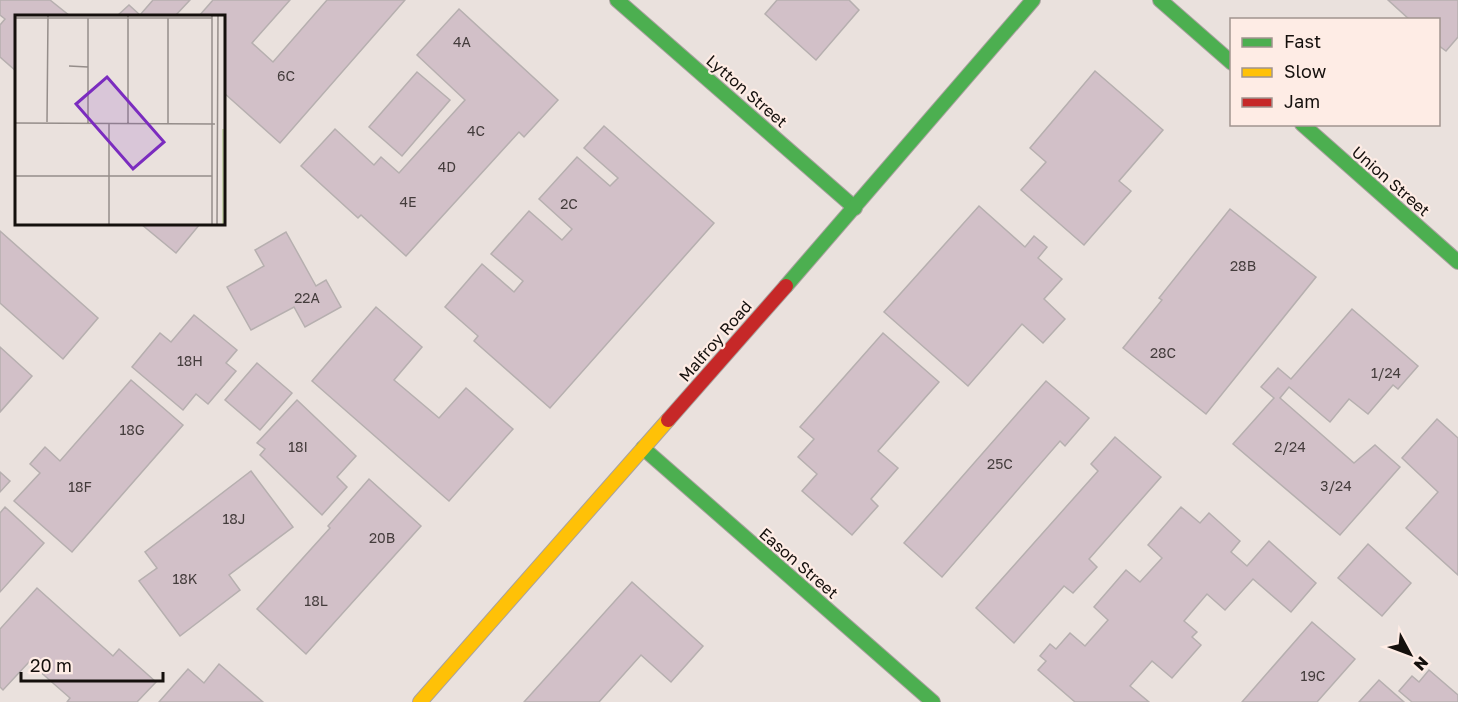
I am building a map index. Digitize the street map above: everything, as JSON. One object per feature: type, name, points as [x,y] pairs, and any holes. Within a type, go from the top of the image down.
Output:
[{"type":"street","name":"Lytton Street","points":[[617,0],[855,207]]},
{"type":"street","name":"Malfroy Road","points":[[420,702],[855,207],[1033,0]]},
{"type":"street","points":[[1160,0],[1230,61]]},
{"type":"street","name":"Union Street","points":[[1304,126],[1458,262]]},
{"type":"street","name":"Eason Street","points":[[644,448],[933,702]]},
{"type":"building","points":[[0,0],[50,0],[69,15],[15,15],[15,70],[0,57],[0,25],[5,19],[0,15]]},
{"type":"building","points":[[153,0],[190,0],[176,15],[140,15]]},
{"type":"building","points":[[213,0],[290,0],[252,43],[273,62],[327,0],[405,0],[280,143],[225,94],[225,15],[200,15]]},
{"type":"building","points":[[777,0],[849,0],[859,10],[816,60],[765,14]]},
{"type":"building","points":[[1388,0],[1458,0],[1458,37],[1446,51],[1440,46],[1440,18],[1408,18]]},
{"type":"building","points":[[129,5],[140,15],[118,15]]},
{"type":"building","points":[[459,9],[558,100],[524,137],[519,132],[406,256],[361,215],[358,218],[301,166],[335,129],[374,165],[381,157],[399,173],[465,100],[417,55]]},
{"type":"building","points":[[1095,71],[1163,130],[1119,181],[1131,191],[1084,245],[1021,190],[1046,162],[1030,148]]},
{"type":"building","points":[[417,72],[450,100],[402,156],[369,127]]},
{"type":"building","points":[[604,126],[714,223],[550,408],[474,341],[478,336],[445,307],[482,264],[514,292],[523,281],[491,254],[529,211],[562,240],[572,229],[539,199],[577,157],[610,186],[618,178],[584,148]]},
{"type":"building","points":[[979,206],[1025,247],[1034,236],[1047,247],[1038,258],[1062,279],[1044,299],[1065,319],[1043,343],[1022,324],[968,386],[884,312]]},
{"type":"building","points":[[1230,209],[1316,277],[1206,414],[1123,348],[1162,300],[1159,298]]},
{"type":"building","points":[[142,225],[199,225],[176,253]]},
{"type":"building","points":[[0,231],[98,318],[63,359],[0,303]]},
{"type":"building","points":[[286,232],[316,286],[326,280],[341,307],[305,327],[294,307],[251,330],[227,287],[264,266],[255,250]]},
{"type":"building","points":[[376,307],[422,347],[394,380],[439,418],[466,388],[513,429],[449,501],[312,381]]},
{"type":"building","points":[[1352,309],[1418,366],[1398,389],[1393,385],[1368,414],[1349,399],[1330,422],[1289,387],[1280,398],[1354,463],[1375,445],[1400,467],[1340,535],[1233,444],[1274,398],[1261,387],[1278,368],[1291,379]]},
{"type":"building","points":[[194,315],[237,350],[226,363],[236,371],[208,404],[196,394],[183,410],[132,367],[160,333],[171,342]]},
{"type":"building","points":[[883,333],[939,382],[878,451],[898,468],[871,499],[878,506],[852,535],[802,491],[817,474],[798,457],[814,439],[800,427]]},
{"type":"building","points":[[0,347],[32,376],[0,412]]},
{"type":"building","points":[[257,363],[292,393],[260,430],[225,400]]},
{"type":"building","points":[[131,380],[183,425],[72,552],[14,501],[40,473],[30,464],[45,447],[60,461]]},
{"type":"building","points":[[1046,381],[1089,418],[1065,446],[1060,441],[942,577],[904,543]]},
{"type":"building","points":[[297,400],[356,456],[337,477],[347,487],[322,515],[260,455],[265,449],[257,443]]},
{"type":"building","points":[[1437,419],[1458,438],[1458,575],[1406,528],[1438,492],[1402,458]]},
{"type":"building","points":[[1115,437],[1161,477],[1089,559],[1097,567],[1073,593],[1064,586],[1014,643],[976,608],[1098,471],[1091,464]]},
{"type":"building","points":[[251,471],[293,527],[229,575],[240,590],[180,636],[139,581],[157,568],[145,552]]},
{"type":"building","points":[[0,472],[10,481],[0,492]]},
{"type":"building","points":[[369,479],[421,526],[306,654],[257,609],[330,528],[328,526]]},
{"type":"building","points":[[5,507],[44,543],[0,592],[0,513]]},
{"type":"building","points":[[1181,507],[1200,523],[1209,513],[1240,541],[1231,552],[1247,566],[1269,541],[1316,583],[1291,612],[1253,579],[1225,610],[1207,594],[1184,621],[1197,632],[1192,637],[1201,645],[1172,678],[1152,661],[1130,686],[1149,702],[1075,702],[1038,670],[1046,661],[1040,656],[1050,644],[1056,649],[1070,633],[1085,646],[1108,620],[1094,607],[1126,570],[1140,582],[1162,558],[1148,545]]},
{"type":"building","points":[[1368,544],[1411,583],[1382,616],[1338,578]]},
{"type":"building","points":[[632,582],[703,646],[671,682],[641,655],[599,702],[524,702]]},
{"type":"building","points":[[37,588],[113,656],[119,649],[156,682],[137,702],[67,702],[70,698],[29,662],[3,690],[0,687],[0,629]]},
{"type":"building","points":[[1312,622],[1355,659],[1317,702],[1242,702]]},
{"type":"building","points":[[219,664],[263,702],[159,702],[188,669],[204,683]]},
{"type":"building","points":[[1429,670],[1458,695],[1458,702],[1412,702],[1399,691],[1412,676],[1419,682]]},
{"type":"building","points":[[1379,680],[1404,702],[1359,702]]},
{"type":"traffic: fast","points":[[617,0],[855,208]]},
{"type":"traffic: fast","points":[[786,286],[1033,0]]},
{"type":"traffic: fast","points":[[1160,0],[1230,61]]},
{"type":"traffic: fast","points":[[1304,126],[1458,262]]},
{"type":"traffic: fast","points":[[643,448],[933,702]]},
{"type":"traffic: slow","points":[[420,702],[668,420]]},
{"type":"traffic: jam","points":[[668,420],[786,286]]}]
